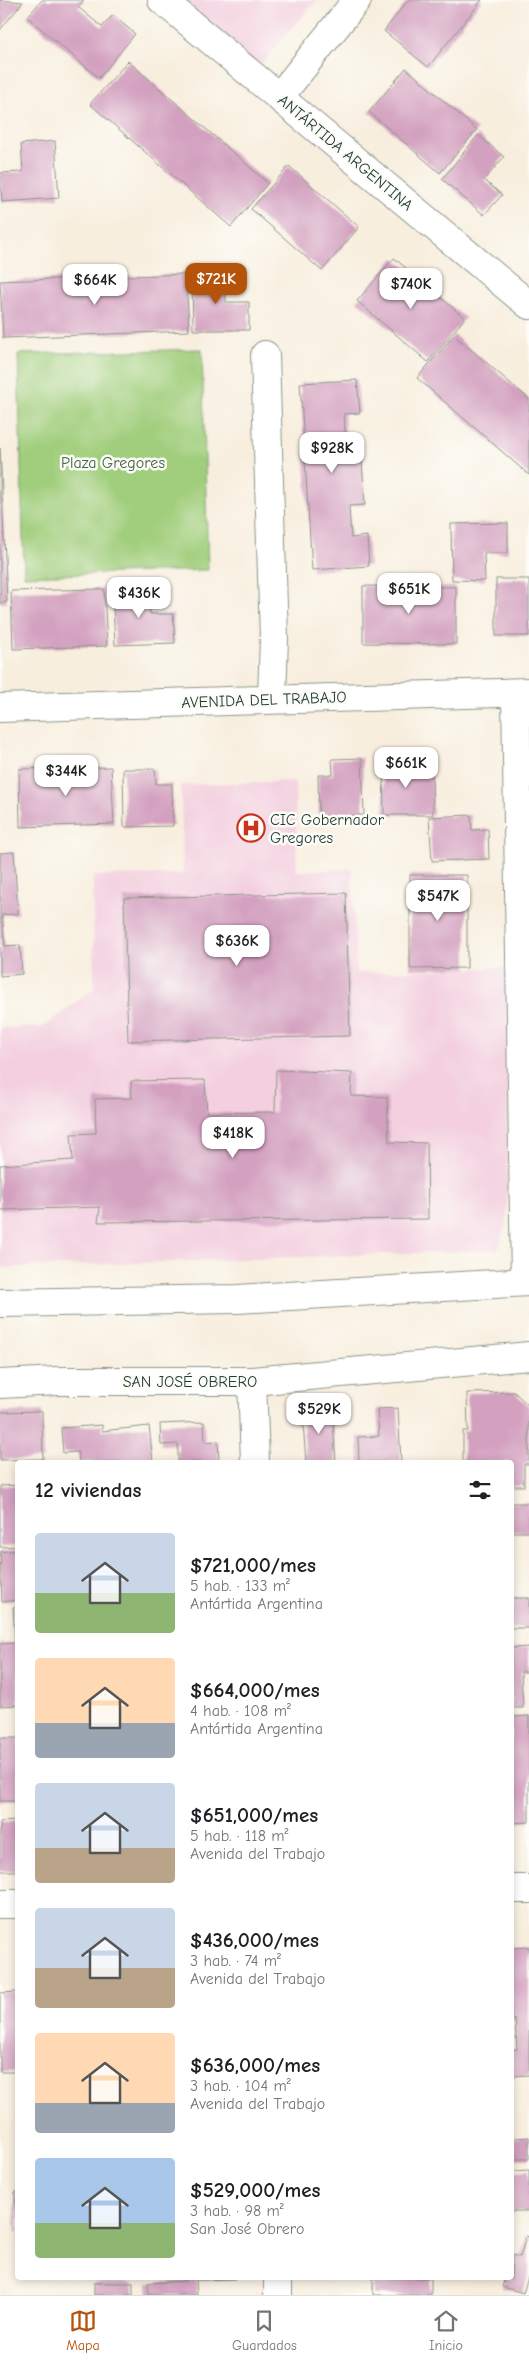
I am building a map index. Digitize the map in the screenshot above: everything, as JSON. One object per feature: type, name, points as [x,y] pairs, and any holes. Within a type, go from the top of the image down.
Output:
[{"type":"street","name":"ANTÁRTIDA ARGENTINA","points":[[162,0],[529,305]]},
{"type":"street","points":[[279,97],[357,0]]},
{"type":"street","points":[[265,355],[274,638],[272,698]]},
{"type":"street","points":[[0,1304],[237,1299],[527,1282],[523,692]]},
{"type":"street","name":"AVENIDA DEL TRABAJO","points":[[0,708],[272,698],[523,692]]},
{"type":"street","name":"SAN JOSÉ OBRERO","points":[[0,1384],[58,1381],[252,1381],[529,1356]]},
{"type":"street","points":[[252,1381],[255,1460]]},
{"type":"street","points":[[514,1889],[529,1888]]},
{"type":"street","points":[[0,1904],[15,1904]]},
{"type":"street","points":[[278,2280],[278,2295]]},
{"type":"shaded area","points":[[162,0],[317,0],[252,75]]},
{"type":"shaded area","points":[[295,781],[297,871],[352,869],[357,973],[510,967],[507,1220],[498,1250],[0,1268],[0,1028],[43,1027],[94,989],[93,876],[183,874],[181,785]]},
{"type":"green space","name":"Plaza Gregores","points":[[202,349],[208,570],[24,576],[18,354]]},
{"type":"building","points":[[0,0],[23,2],[0,30]]},
{"type":"building","points":[[42,0],[84,0],[78,7],[102,27],[113,15],[135,34],[99,78],[27,17]]},
{"type":"building","points":[[408,0],[482,0],[428,67],[384,31]]},
{"type":"building","points":[[128,61],[268,183],[231,227],[90,104]]},
{"type":"building","points":[[406,68],[477,130],[440,173],[369,112]]},
{"type":"building","points":[[478,135],[504,157],[484,180],[502,195],[484,215],[442,179]]},
{"type":"building","points":[[55,141],[59,198],[2,202],[0,173],[23,172],[21,144]]},
{"type":"building","points":[[289,166],[359,227],[322,271],[251,209]]},
{"type":"building","points":[[394,258],[465,318],[428,362],[357,301]]},
{"type":"building","points":[[226,272],[226,302],[249,302],[249,330],[193,330],[192,273]]},
{"type":"building","points":[[186,274],[189,331],[3,338],[0,281]]},
{"type":"building","points":[[454,335],[529,399],[529,475],[417,378]]},
{"type":"building","points":[[357,380],[360,413],[344,414],[346,445],[361,444],[365,505],[349,506],[351,538],[367,536],[369,566],[312,570],[300,383]]},
{"type":"building","points":[[0,448],[7,602],[0,603]]},
{"type":"building","points":[[508,523],[508,553],[484,553],[485,581],[452,580],[451,524]]},
{"type":"building","points":[[496,579],[529,579],[529,636],[496,636]]},
{"type":"building","points":[[363,586],[456,587],[456,644],[363,643]]},
{"type":"building","points":[[149,587],[150,614],[173,614],[175,643],[115,645],[112,588]]},
{"type":"building","points":[[104,589],[107,646],[13,649],[11,591]]},
{"type":"building","points":[[362,758],[364,815],[319,817],[318,775],[333,775],[332,759]]},
{"type":"building","points":[[416,758],[416,773],[432,773],[433,815],[384,815],[383,759]]},
{"type":"building","points":[[111,767],[114,824],[20,827],[19,769]]},
{"type":"building","points":[[123,769],[155,769],[156,784],[172,784],[173,826],[124,827]]},
{"type":"building","points":[[471,815],[472,830],[488,829],[489,859],[432,861],[429,817]]},
{"type":"building","points":[[14,852],[18,914],[2,915],[5,946],[20,945],[22,974],[0,976],[0,853]]},
{"type":"building","points":[[410,875],[467,875],[467,968],[410,969]]},
{"type":"building","points":[[346,893],[350,1036],[128,1041],[124,898]]},
{"type":"building","points":[[276,1070],[352,1073],[351,1096],[387,1097],[389,1142],[427,1143],[428,1219],[98,1222],[100,1207],[0,1210],[0,1165],[73,1160],[71,1134],[96,1133],[95,1099],[132,1098],[131,1081],[205,1080],[207,1113],[275,1112]]},
{"type":"building","points":[[514,1392],[529,1406],[529,1464],[524,1464],[524,1486],[514,1486],[514,1460],[463,1460],[463,1431],[468,1431],[467,1393]]},
{"type":"building","points":[[332,1408],[336,1460],[306,1460],[302,1410]]},
{"type":"building","points":[[398,1408],[401,1460],[359,1460],[358,1437],[379,1436],[377,1409]]},
{"type":"building","points":[[42,1411],[43,1459],[0,1460],[0,1412]]},
{"type":"building","points":[[204,1422],[205,1442],[218,1441],[219,1460],[178,1460],[178,1444],[161,1445],[160,1424]]},
{"type":"building","points":[[102,1425],[102,1431],[149,1426],[153,1460],[79,1460],[78,1452],[63,1453],[61,1428]]},
{"type":"building","points":[[15,1485],[15,1546],[0,1547],[0,1486]]},
{"type":"building","points":[[514,1503],[529,1503],[529,1532],[514,1532]]},
{"type":"building","points":[[15,1550],[15,1600],[2,1602],[0,1552]]},
{"type":"building","points":[[514,1598],[529,1598],[529,1628],[514,1628]]},
{"type":"building","points":[[13,1607],[15,1607],[15,1643]]},
{"type":"building","points":[[15,1643],[15,1705],[0,1706],[0,1644]]},
{"type":"building","points":[[529,1647],[529,1672],[521,1672],[523,1708],[514,1708],[514,1648]]},
{"type":"building","points":[[529,1716],[529,1822],[514,1823],[514,1717]]},
{"type":"building","points":[[0,1738],[15,1738],[15,1801],[0,1801]]},
{"type":"building","points":[[15,1821],[15,1871],[0,1871],[0,1822]]},
{"type":"building","points":[[529,1947],[529,2075],[514,2076],[514,2050],[517,2049],[514,2020],[514,1948]]},
{"type":"building","points":[[15,1992],[15,2072],[0,2072],[0,1993]]},
{"type":"building","points":[[529,2137],[529,2159],[515,2159],[514,2138]]},
{"type":"building","points":[[529,2170],[529,2211],[514,2211],[514,2171]]},
{"type":"building","points":[[526,2236],[529,2237],[529,2274],[523,2293],[502,2287],[504,2280],[514,2280],[514,2256],[520,2257]]},
{"type":"building","points":[[196,2280],[197,2295],[149,2295],[148,2283]]},
{"type":"building","points":[[373,2280],[431,2280],[431,2295],[373,2295]]},
{"type":"building","points":[[94,2283],[133,2283],[133,2295],[94,2295]]},
{"type":"place","name":"CIC Gobernador Gregores","points":[[251,828]]}]
